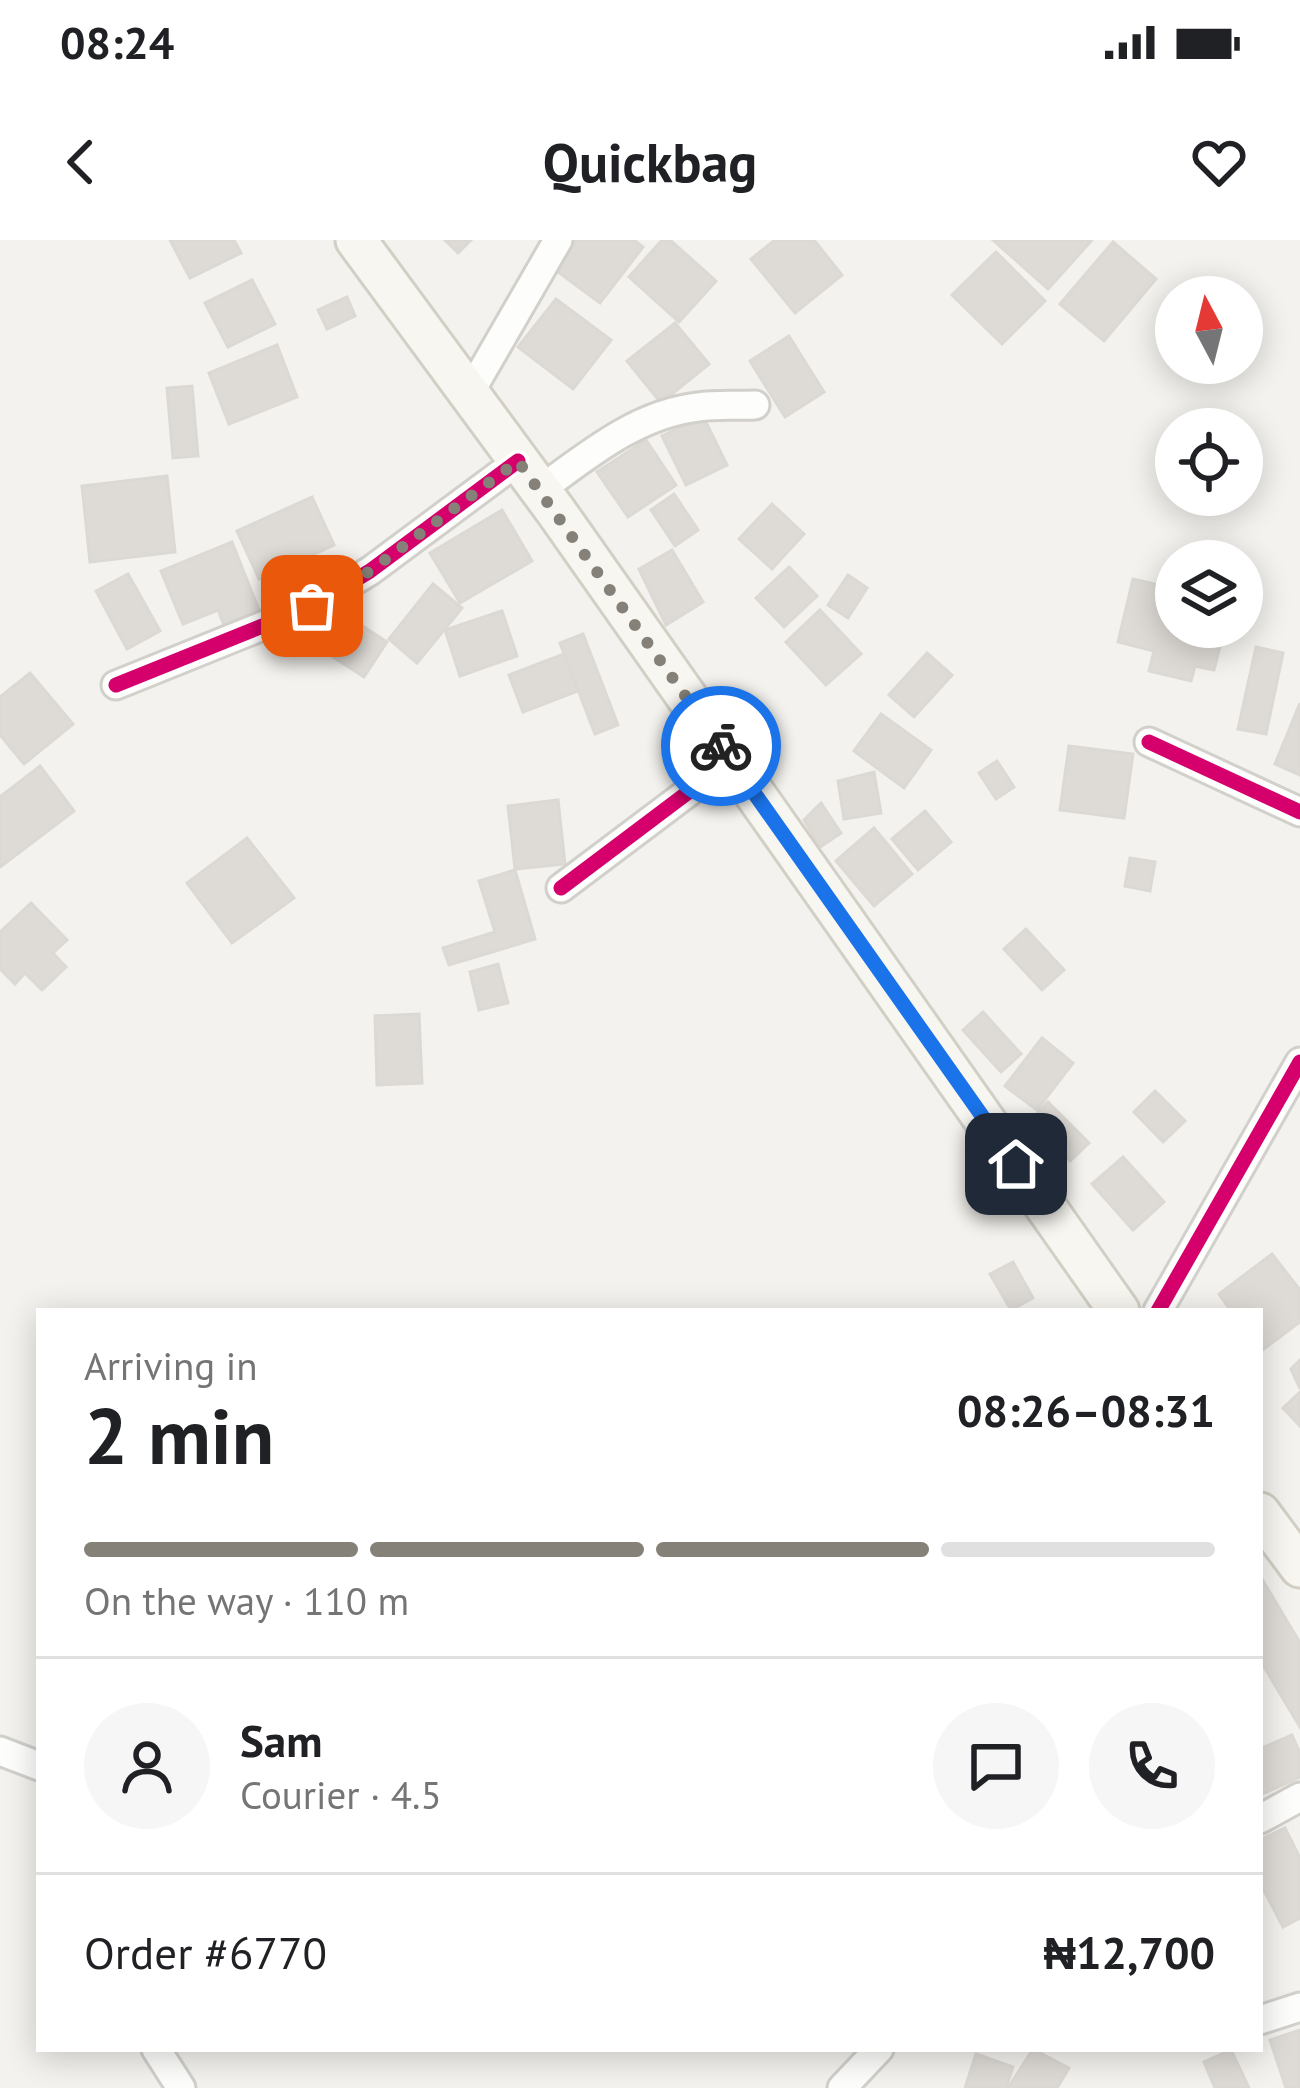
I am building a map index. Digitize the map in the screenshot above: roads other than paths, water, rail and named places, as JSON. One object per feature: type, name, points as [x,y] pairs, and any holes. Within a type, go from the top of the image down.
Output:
[{"type":"main road","points":[[356,240],[529,475],[1117,1308]]},
{"type":"main road","points":[[1263,1516],[1296,1554]]},
{"type":"street","points":[[469,394],[558,240]]},
{"type":"street","points":[[116,685],[312,606],[529,475],[665,414],[698,406],[755,405]]},
{"type":"street","points":[[1149,742],[1300,812]]},
{"type":"street","points":[[561,888],[731,760]]},
{"type":"street","points":[[1160,1308],[1300,1062]]},
{"type":"street","points":[[0,1751],[36,1765]]},
{"type":"street","points":[[1263,1817],[1300,1797]]},
{"type":"street","points":[[1263,2019],[1300,2007]]},
{"type":"street","points":[[158,2052],[181,2088]]},
{"type":"street","points":[[842,2088],[876,2052]]}]
